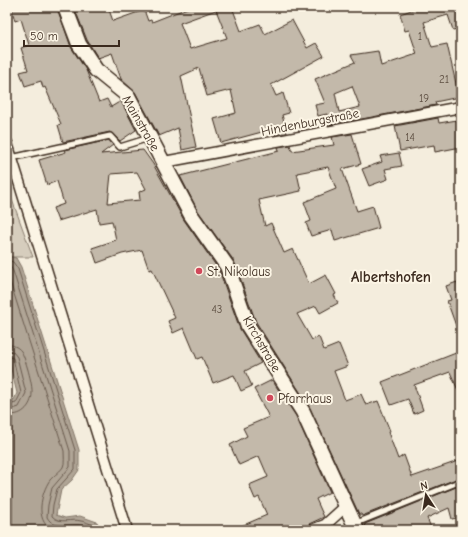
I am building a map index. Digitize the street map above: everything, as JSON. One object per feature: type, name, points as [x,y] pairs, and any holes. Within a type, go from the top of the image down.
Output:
[{"type":"street","name":"Mainstraße","points":[[65,7],[80,44],[92,64],[96,70],[128,96],[164,162]]},
{"type":"street","name":"Hindenburgstraße","points":[[164,162],[461,107]]},
{"type":"street","points":[[7,143],[128,530]]},
{"type":"street","name":"Kirchstraße","points":[[164,162],[191,215],[226,266],[248,326],[303,412],[355,527]]},
{"type":"street","points":[[312,530],[325,528],[346,506]]},
{"type":"lane","points":[[11,158],[110,136],[120,147],[150,138]]},
{"type":"lane","points":[[355,527],[461,481]]},
{"type":"shaded area","points":[[7,186],[33,257],[7,257]]},
{"type":"water","points":[[7,256],[16,258],[21,267],[79,450],[79,470],[72,480],[61,490],[56,515],[65,518],[80,516],[97,522],[101,530],[7,530],[7,396],[14,400],[17,393],[7,353]]},
{"type":"building","points":[[11,7],[57,7],[71,47],[86,70],[99,102],[107,99],[111,107],[121,101],[136,130],[120,141],[110,132],[63,142],[58,125],[61,124],[41,81],[25,86],[20,72],[28,70],[21,48],[29,45],[21,19],[15,21]]},
{"type":"building","points":[[74,7],[108,7],[113,21],[144,10],[148,21],[151,20],[152,22],[190,7],[232,7],[241,31],[260,24],[265,34],[292,20],[307,48],[316,43],[324,56],[271,85],[276,96],[283,93],[289,113],[282,115],[287,133],[275,135],[273,129],[221,143],[214,119],[236,113],[231,90],[207,96],[199,68],[181,76],[196,147],[182,150],[178,128],[159,136],[135,92],[121,79],[112,53],[98,58],[87,40]],"holes":[[[216,10],[227,38],[190,49],[180,23]]]},
{"type":"building","points":[[420,7],[461,7],[461,28],[453,30],[448,15],[424,22],[432,47],[447,44],[459,97],[435,102],[436,105],[330,125],[327,114],[318,116],[315,105],[325,103],[315,79],[355,62],[351,55],[378,51],[381,66],[417,54],[409,30],[405,31],[400,14]],"holes":[[[352,86],[360,107],[339,112],[335,93]]]},
{"type":"building","points":[[438,118],[439,123],[457,120],[461,147],[435,152],[434,145],[400,151],[395,126]]},
{"type":"building","points":[[352,134],[361,164],[342,169],[357,211],[373,206],[379,228],[335,241],[332,230],[311,236],[306,223],[311,221],[304,202],[336,189],[328,167],[297,173],[301,191],[259,200],[265,226],[271,223],[284,253],[293,249],[309,284],[326,275],[336,294],[334,295],[338,303],[320,313],[316,306],[297,314],[312,340],[319,337],[324,350],[339,344],[348,366],[334,371],[345,400],[361,394],[366,405],[378,401],[390,431],[388,432],[398,459],[404,455],[412,477],[461,460],[461,477],[362,516],[359,514],[310,408],[256,322],[234,261],[198,211],[180,176],[279,151],[278,147],[290,145],[292,151],[334,145],[332,137]]},
{"type":"building","points":[[109,140],[113,145],[101,154],[143,150],[153,164],[184,220],[219,270],[240,329],[261,363],[245,371],[252,386],[241,391],[234,375],[213,383],[202,357],[197,359],[184,328],[173,333],[168,321],[175,318],[152,269],[149,270],[142,250],[122,254],[97,263],[92,248],[116,240],[112,221],[99,223],[97,209],[58,221],[53,208],[64,204],[57,181],[47,185],[39,160],[66,152],[65,150]],"holes":[[[137,172],[146,189],[139,192],[140,200],[108,203],[111,174]]]},
{"type":"building","points":[[399,153],[402,166],[385,169],[388,179],[369,186],[362,169],[382,162],[380,156]]},
{"type":"building","points":[[457,282],[461,292],[460,337],[447,301],[451,300],[446,286]]},
{"type":"building","points":[[461,351],[461,397],[450,372],[414,385],[423,410],[414,414],[408,399],[391,405],[382,382]]},
{"type":"building","points":[[272,380],[296,416],[330,492],[316,499],[324,517],[309,524],[306,530],[232,530],[267,515],[259,497],[255,499],[249,485],[268,477],[259,456],[239,465],[230,445],[247,436],[243,428],[269,417],[254,389]]},
{"type":"building","points":[[461,485],[461,517],[452,519],[449,508],[427,518],[432,530],[367,530],[365,524]]},
{"type":"place","name":"St. Nikolaus","points":[[199,271]]},
{"type":"place","name":"Pfarrhaus","points":[[270,398]]},
{"type":"district","name":"Albertshofen","points":[[391,277]]}]
